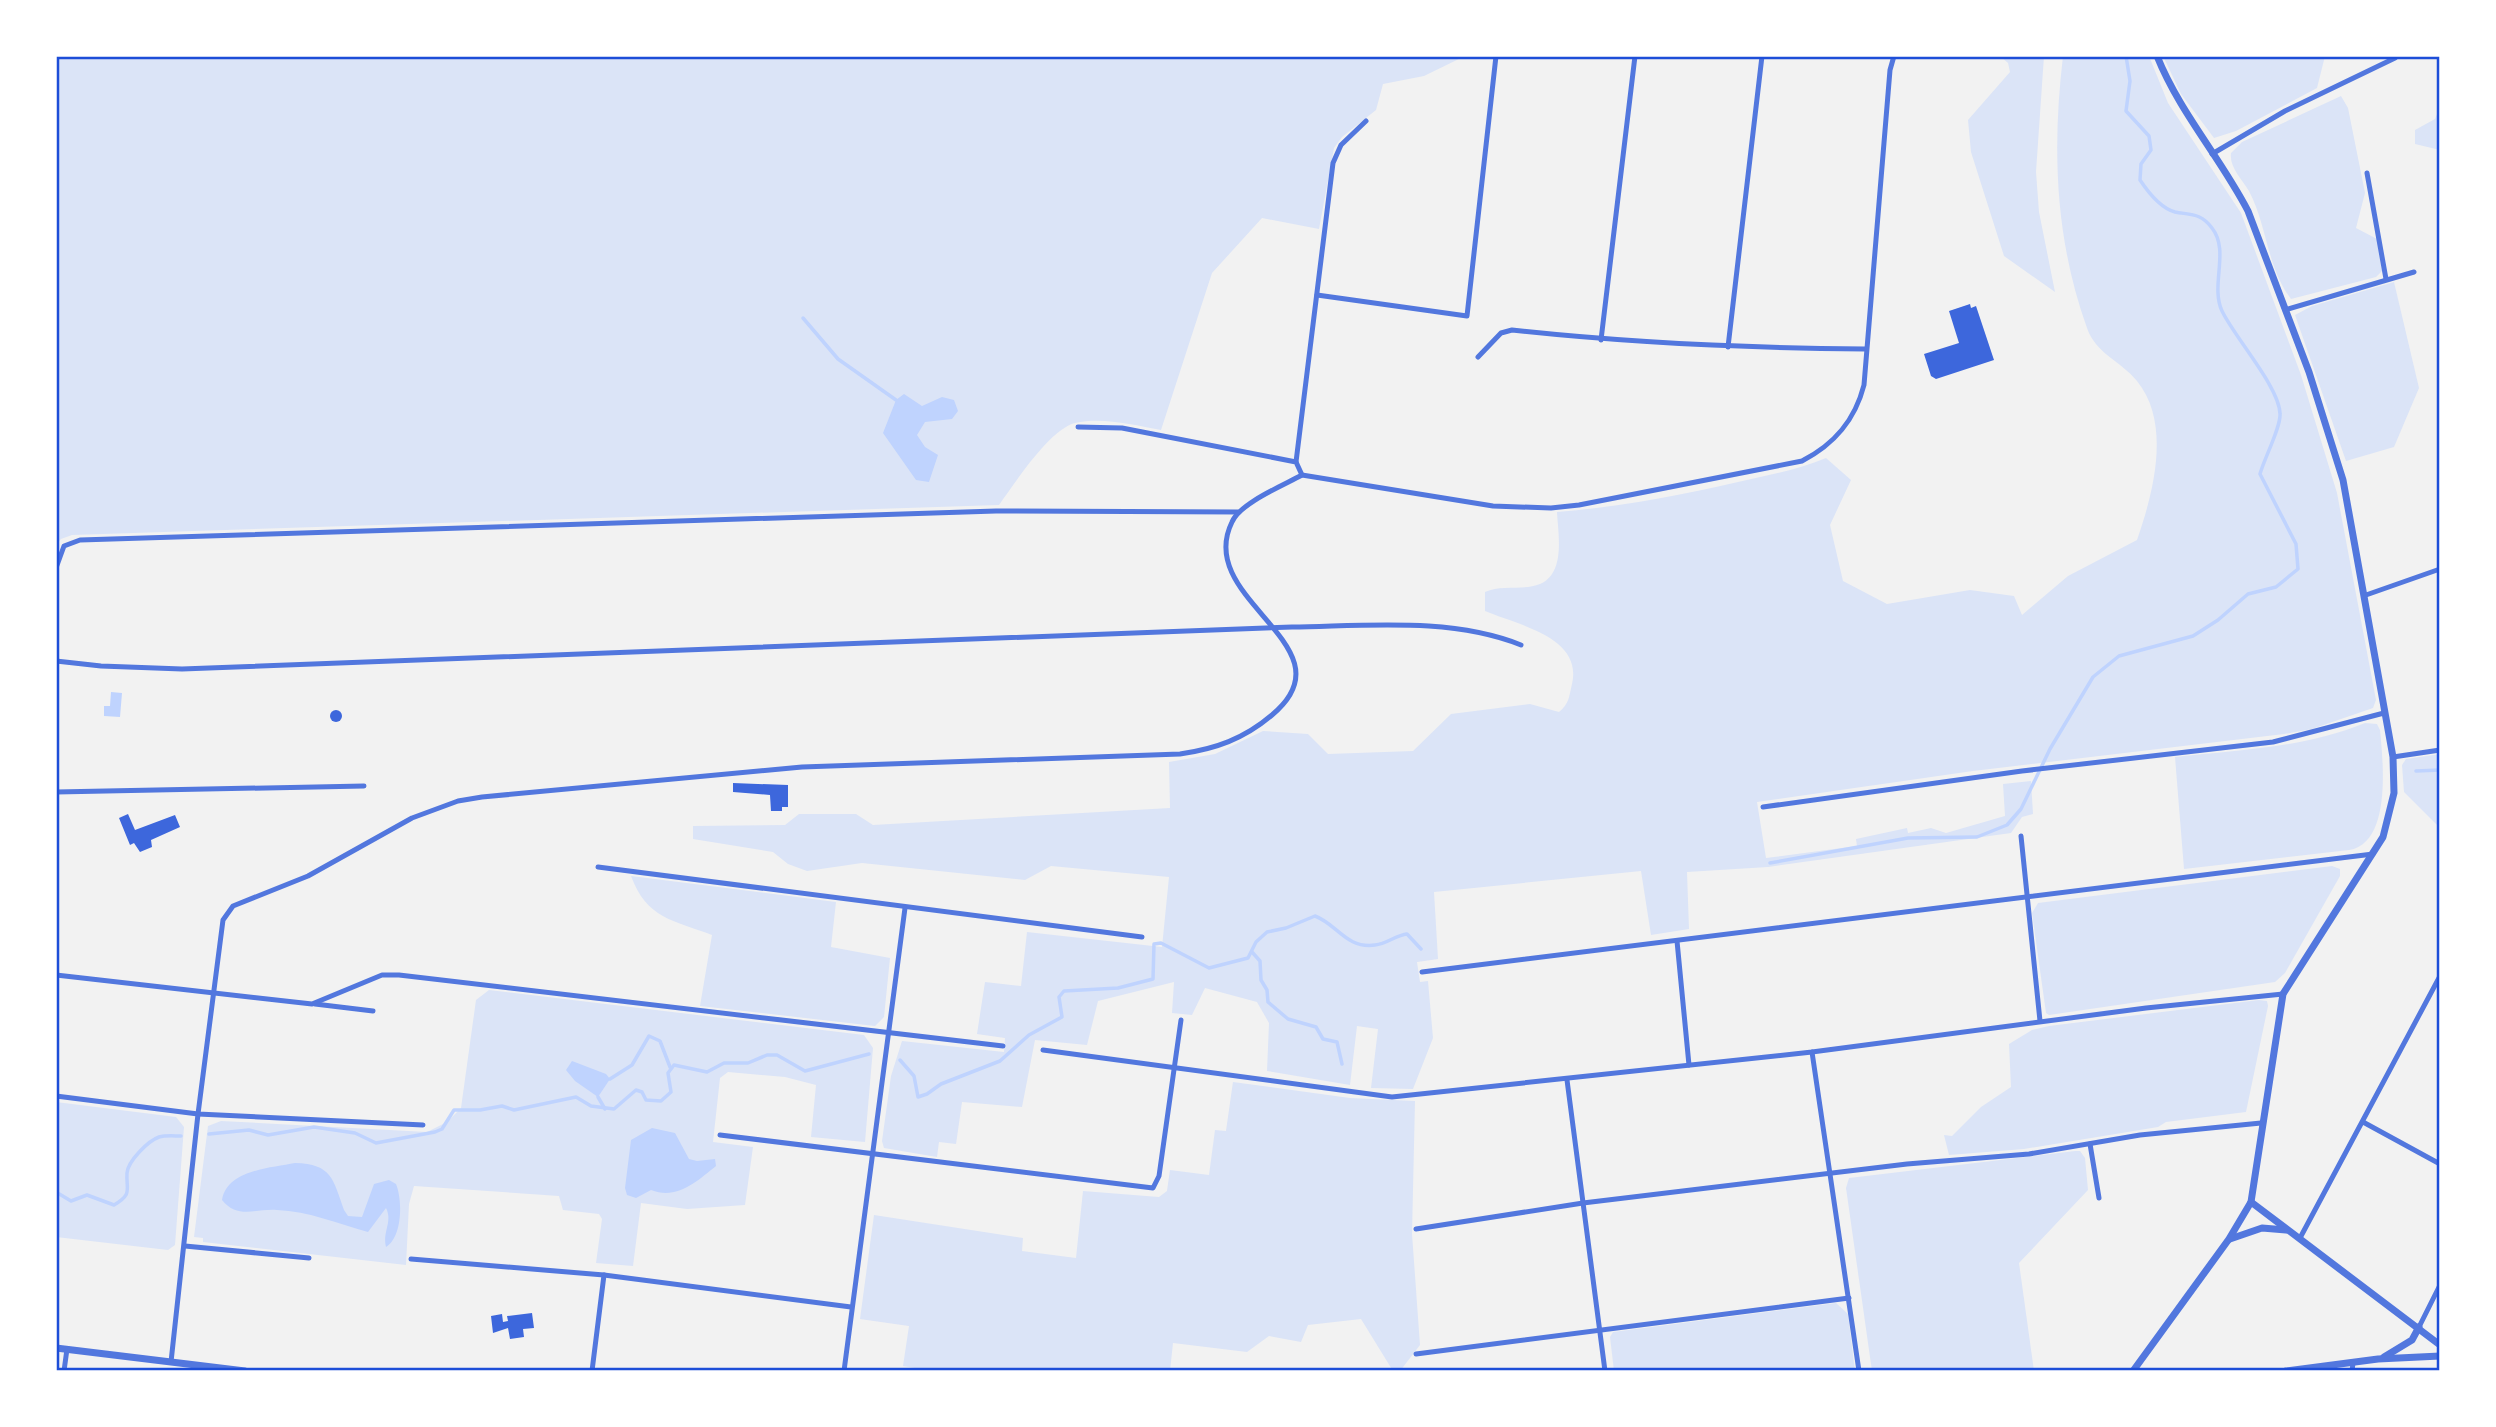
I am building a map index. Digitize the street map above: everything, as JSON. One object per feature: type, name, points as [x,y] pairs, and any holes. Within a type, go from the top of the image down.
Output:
[{"type":"street","points":[[1317,295],[1467,316],[1496,56]]},
{"type":"street","points":[[1601,340],[1635,56]]},
{"type":"street","points":[[1728,347],[1762,56]]},
{"type":"street","points":[[56,568],[61,551],[80,540],[1021,510],[1238,512],[1302,475],[1493,506],[1542,508],[1579,505],[1788,466],[1817,454],[1833,442],[1852,418],[1864,384],[1890,70],[1894,56]]},
{"type":"street","points":[[2133,1371],[2229,1239],[2251,1202],[2261,1123],[2283,994],[2373,854],[2391,816],[2393,757],[2366,595],[2340,467],[2248,211],[2235,186],[2179,104],[2157,56]]},
{"type":"street","points":[[2212,154],[2285,111],[2395,58]]},
{"type":"street","points":[[1302,475],[1296,462],[1333,163],[1341,145],[1366,121]]},
{"type":"street","points":[[2367,173],[2386,279]]},
{"type":"street","points":[[2285,310],[2414,272]]},
{"type":"street","points":[[1478,357],[1501,333],[1513,330],[1601,340],[1728,347],[1865,349]]},
{"type":"street","points":[[1078,427],[1122,428],[1296,462]]},
{"type":"street","points":[[171,1362],[198,1114],[223,920],[233,906],[308,876],[402,824],[457,801],[802,767],[1180,754],[1202,751],[1238,738],[1257,728],[1287,700],[1295,678],[1295,666],[1287,643],[1238,587],[1229,571],[1226,544],[1238,512]]},
{"type":"street","points":[[2366,595],[2440,569]]},
{"type":"street","points":[[56,661],[101,666],[182,669],[1273,627],[1404,626],[1491,634],[1521,645]]},
{"type":"street","points":[[1763,807],[2022,771],[2273,742],[2349,725],[2384,713]]},
{"type":"street","points":[[2393,757],[2440,750]]},
{"type":"street","points":[[56,792],[364,786]]},
{"type":"street","points":[[2021,836],[2025,897],[2040,1021]]},
{"type":"street","points":[[1422,972],[2373,854]]},
{"type":"street","points":[[598,867],[1142,937]]},
{"type":"street","points":[[844,1371],[905,908]]},
{"type":"street","points":[[1677,941],[1689,1065]]},
{"type":"street","points":[[56,975],[373,1011]]},
{"type":"street","points":[[312,1004],[382,975],[399,975],[1003,1046]]},
{"type":"street","points":[[2300,1238],[2440,976]]},
{"type":"street","points":[[1043,1050],[1391,1097],[1812,1052],[2040,1021],[2283,994]]},
{"type":"street","points":[[720,1135],[871,1156],[1148,1188],[1156,1185],[1160,1176],[1181,1020]]},
{"type":"street","points":[[1812,1052],[1859,1371]]},
{"type":"street","points":[[1567,1080],[1605,1371]]},
{"type":"street","points":[[56,1096],[198,1114],[423,1125]]},
{"type":"street","points":[[2363,1122],[2440,1164]]},
{"type":"street","points":[[1416,1229],[1583,1203],[1830,1173],[2029,1154],[2165,1132],[2261,1123]]},
{"type":"street","points":[[2090,1144],[2099,1198]]},
{"type":"street","points":[[2251,1202],[2440,1345]]},
{"type":"street","points":[[2229,1239],[2262,1228],[2289,1231]]},
{"type":"street","points":[[185,1246],[309,1258]]},
{"type":"street","points":[[411,1259],[604,1275],[851,1307]]},
{"type":"street","points":[[592,1371],[604,1275]]},
{"type":"street","points":[[2286,1371],[2353,1367],[2378,1359],[2404,1346],[2412,1340],[2440,1285]]},
{"type":"street","points":[[1416,1354],[1849,1298]]},
{"type":"street","points":[[56,1348],[245,1371]]},
{"type":"street","points":[[64,1371],[67,1349]]},
{"type":"street","points":[[2378,1359],[2440,1356]]},
{"type":"shaded area","points":[[56,56],[1465,56],[1424,76],[1383,84],[1376,110],[1342,137],[1334,148],[1319,229],[1262,218],[1212,273],[1161,430],[1096,421],[1065,427],[1033,458],[999,505],[72,535],[61,539],[56,545]]},
{"type":"shaded area","points":[[2000,56],[2044,56],[2036,172],[2039,212],[2055,292],[2004,256],[1971,152],[1968,120],[2010,72],[2008,63]]},
{"type":"shaded area","points":[[2063,56],[2149,56],[2168,103],[2241,213],[2301,375],[2337,493],[2376,700],[2373,708],[2312,729],[2284,734],[1973,771],[1757,802],[1766,858],[1857,846],[1856,839],[1907,828],[1908,833],[1931,828],[1946,833],[2005,816],[2003,784],[2031,781],[2033,814],[2022,817],[2011,833],[1768,867],[1687,872],[1689,929],[1651,935],[1641,871],[1434,892],[1438,959],[1417,962],[1420,982],[1428,981],[1433,1038],[1413,1089],[1371,1088],[1378,1029],[1357,1026],[1350,1085],[1267,1071],[1269,1023],[1257,1002],[1205,988],[1192,1015],[1172,1013],[1174,982],[1098,1001],[1087,1045],[1035,1040],[1022,1107],[962,1102],[956,1144],[939,1142],[937,1157],[884,1148],[882,1141],[891,1076],[902,1041],[1004,1052],[1005,1038],[977,1034],[985,982],[1021,986],[1027,932],[1162,947],[1169,877],[1051,866],[1025,880],[862,863],[807,871],[788,864],[773,852],[693,839],[693,826],[785,825],[799,814],[856,814],[873,825],[1170,808],[1169,762],[1215,754],[1263,731],[1308,734],[1328,754],[1413,751],[1451,714],[1530,704],[1559,712],[1567,703],[1572,684],[1573,668],[1568,655],[1545,635],[1485,611],[1485,592],[1540,584],[1554,571],[1559,552],[1557,512],[1693,492],[1783,472],[1826,458],[1851,480],[1830,525],[1843,581],[1887,604],[1970,590],[2014,596],[2022,615],[2068,576],[2137,540],[2153,481],[2157,438],[2154,418],[2148,398],[2137,381],[2091,337],[2076,295],[2062,227],[2057,159]]},
{"type":"shaded area","points":[[2163,56],[2325,56],[2317,88],[2236,131],[2214,138],[2181,94]]},
{"type":"shaded area","points":[[2341,96],[2348,108],[2365,193],[2356,228],[2377,239],[2382,271],[2376,277],[2291,299],[2277,274],[2255,204],[2234,168],[2231,153],[2242,142]]},
{"type":"shaded area","points":[[2440,107],[2440,150],[2415,144],[2415,130],[2435,119]]},
{"type":"shaded area","points":[[2394,282],[2419,388],[2394,447],[2346,461],[2295,315],[2312,306]]},
{"type":"shaded area","points":[[2365,723],[2377,724],[2380,730],[2383,780],[2378,817],[2372,833],[2363,844],[2349,850],[2184,869],[2175,757],[2295,743]]},
{"type":"shaded area","points":[[2440,754],[2440,828],[2404,792],[2402,765],[2406,759]]},
{"type":"shaded area","points":[[2332,866],[2340,869],[2340,876],[2285,973],[2275,982],[2049,1015],[2046,1013],[2032,913],[2038,903]]},
{"type":"shaded area","points":[[631,876],[836,902],[831,947],[890,958],[884,1017],[875,1026],[700,1006],[712,935],[673,921],[653,910],[637,890]]},
{"type":"shaded area","points":[[489,990],[864,1035],[873,1048],[865,1142],[811,1137],[816,1085],[785,1077],[728,1072],[720,1078],[713,1142],[753,1147],[745,1205],[687,1209],[641,1203],[633,1266],[596,1263],[602,1219],[599,1214],[563,1210],[559,1196],[414,1186],[409,1204],[406,1265],[203,1242],[203,1238],[194,1237],[208,1126],[221,1121],[427,1132],[447,1122],[461,1108],[476,1000]]},
{"type":"shaded area","points":[[2267,1001],[2268,1006],[2246,1112],[2166,1122],[2158,1127],[2024,1149],[1949,1155],[1944,1135],[1952,1136],[1981,1107],[2011,1087],[2009,1044],[2032,1030]]},
{"type":"shaded area","points":[[1233,1082],[1350,1098],[1415,1101],[1412,1234],[1420,1345],[1400,1371],[1393,1371],[1361,1319],[1308,1325],[1301,1342],[1269,1336],[1247,1352],[1173,1343],[1170,1371],[932,1371],[903,1366],[909,1326],[860,1319],[874,1215],[1023,1238],[1022,1251],[1076,1258],[1083,1191],[1159,1197],[1167,1191],[1170,1170],[1209,1175],[1215,1130],[1226,1131]]},
{"type":"shaded area","points":[[56,1102],[176,1117],[184,1127],[175,1245],[168,1250],[56,1237]]},
{"type":"shaded area","points":[[2080,1151],[2085,1158],[2088,1190],[2019,1263],[2034,1371],[1872,1371],[1846,1188],[1849,1178]]},
{"type":"shaded area","points":[[1836,1303],[1848,1314],[1855,1371],[1614,1371],[1610,1337],[1613,1332]]},
{"type":"water","points":[[904,394],[922,406],[942,397],[954,400],[958,411],[952,419],[925,422],[917,435],[925,447],[938,455],[929,482],[916,480],[883,433],[896,400]]},
{"type":"water","points":[[111,692],[122,693],[120,717],[104,716],[104,706],[110,706]]},
{"type":"water","points":[[572,1061],[606,1074],[610,1079],[598,1097],[575,1081],[566,1070]]},
{"type":"water","points":[[652,1128],[675,1133],[689,1159],[715,1159],[716,1166],[694,1183],[678,1191],[669,1193],[651,1190],[636,1198],[627,1195],[625,1188],[631,1140]]},
{"type":"water","points":[[295,1163],[317,1166],[329,1175],[348,1216],[362,1217],[374,1184],[389,1180],[396,1184],[400,1200],[400,1218],[391,1242],[386,1247],[386,1208],[368,1232],[289,1211],[235,1210],[222,1200],[232,1182],[241,1176]]},
{"type":"building","points":[[1970,304],[1971,308],[1976,306],[1994,360],[1936,379],[1931,376],[1924,354],[1959,343],[1949,311]]},
{"type":"building","points":[[336,710],[342,716],[336,722],[330,716]]},
{"type":"building","points":[[733,783],[788,785],[788,807],[782,807],[782,811],[771,811],[770,795],[733,792]]},
{"type":"building","points":[[128,814],[135,830],[175,815],[180,827],[151,840],[152,847],[140,852],[134,843],[130,845],[119,818]]},
{"type":"building","points":[[532,1313],[534,1328],[523,1329],[524,1337],[510,1339],[508,1328],[493,1333],[491,1316],[502,1314],[503,1322],[508,1321],[507,1316]]},
{"type":"waterway","points":[[1770,863],[1908,838],[1977,837],[2007,825],[2021,809],[2050,749],[2093,677],[2119,656],[2193,636],[2218,620],[2248,594],[2276,587],[2298,569],[2296,544],[2260,474],[2280,420],[2278,403],[2265,377],[2222,311],[2218,290],[2219,247],[2212,228],[2200,217],[2164,207],[2140,180],[2141,164],[2151,150],[2149,136],[2126,111],[2130,81],[2126,56]]},
{"type":"waterway","points":[[803,318],[838,359],[896,400]]},
{"type":"waterway","points":[[2416,771],[2440,770]]},
{"type":"waterway","points":[[900,1060],[914,1076],[918,1097],[941,1084],[1000,1061],[1029,1035],[1062,1017],[1059,997],[1064,991],[1118,988],[1153,979],[1154,944],[1161,943],[1209,968],[1248,958],[1256,942],[1267,932],[1286,928],[1315,916],[1356,943],[1379,944],[1407,934],[1421,949]]},
{"type":"waterway","points":[[1252,952],[1260,961],[1261,980],[1267,990],[1268,1002],[1288,1019],[1316,1027],[1323,1039],[1337,1042],[1342,1064]]},
{"type":"waterway","points":[[610,1079],[632,1065],[649,1036],[660,1041],[670,1067]]},
{"type":"waterway","points":[[209,1134],[249,1130],[268,1135],[314,1127],[355,1133],[376,1143],[435,1132],[442,1129],[454,1110],[480,1110],[502,1106],[514,1110],[576,1097],[591,1106],[614,1109],[636,1090],[642,1092],[646,1100],[661,1101],[671,1092],[668,1073],[674,1065],[707,1072],[724,1063],[748,1063],[767,1055],[777,1055],[805,1071],[869,1054]]},
{"type":"waterway","points":[[598,1097],[605,1109]]},
{"type":"waterway","points":[[56,1192],[71,1201],[87,1195],[114,1205],[126,1195],[128,1168],[139,1152],[159,1137],[181,1136]]}]
